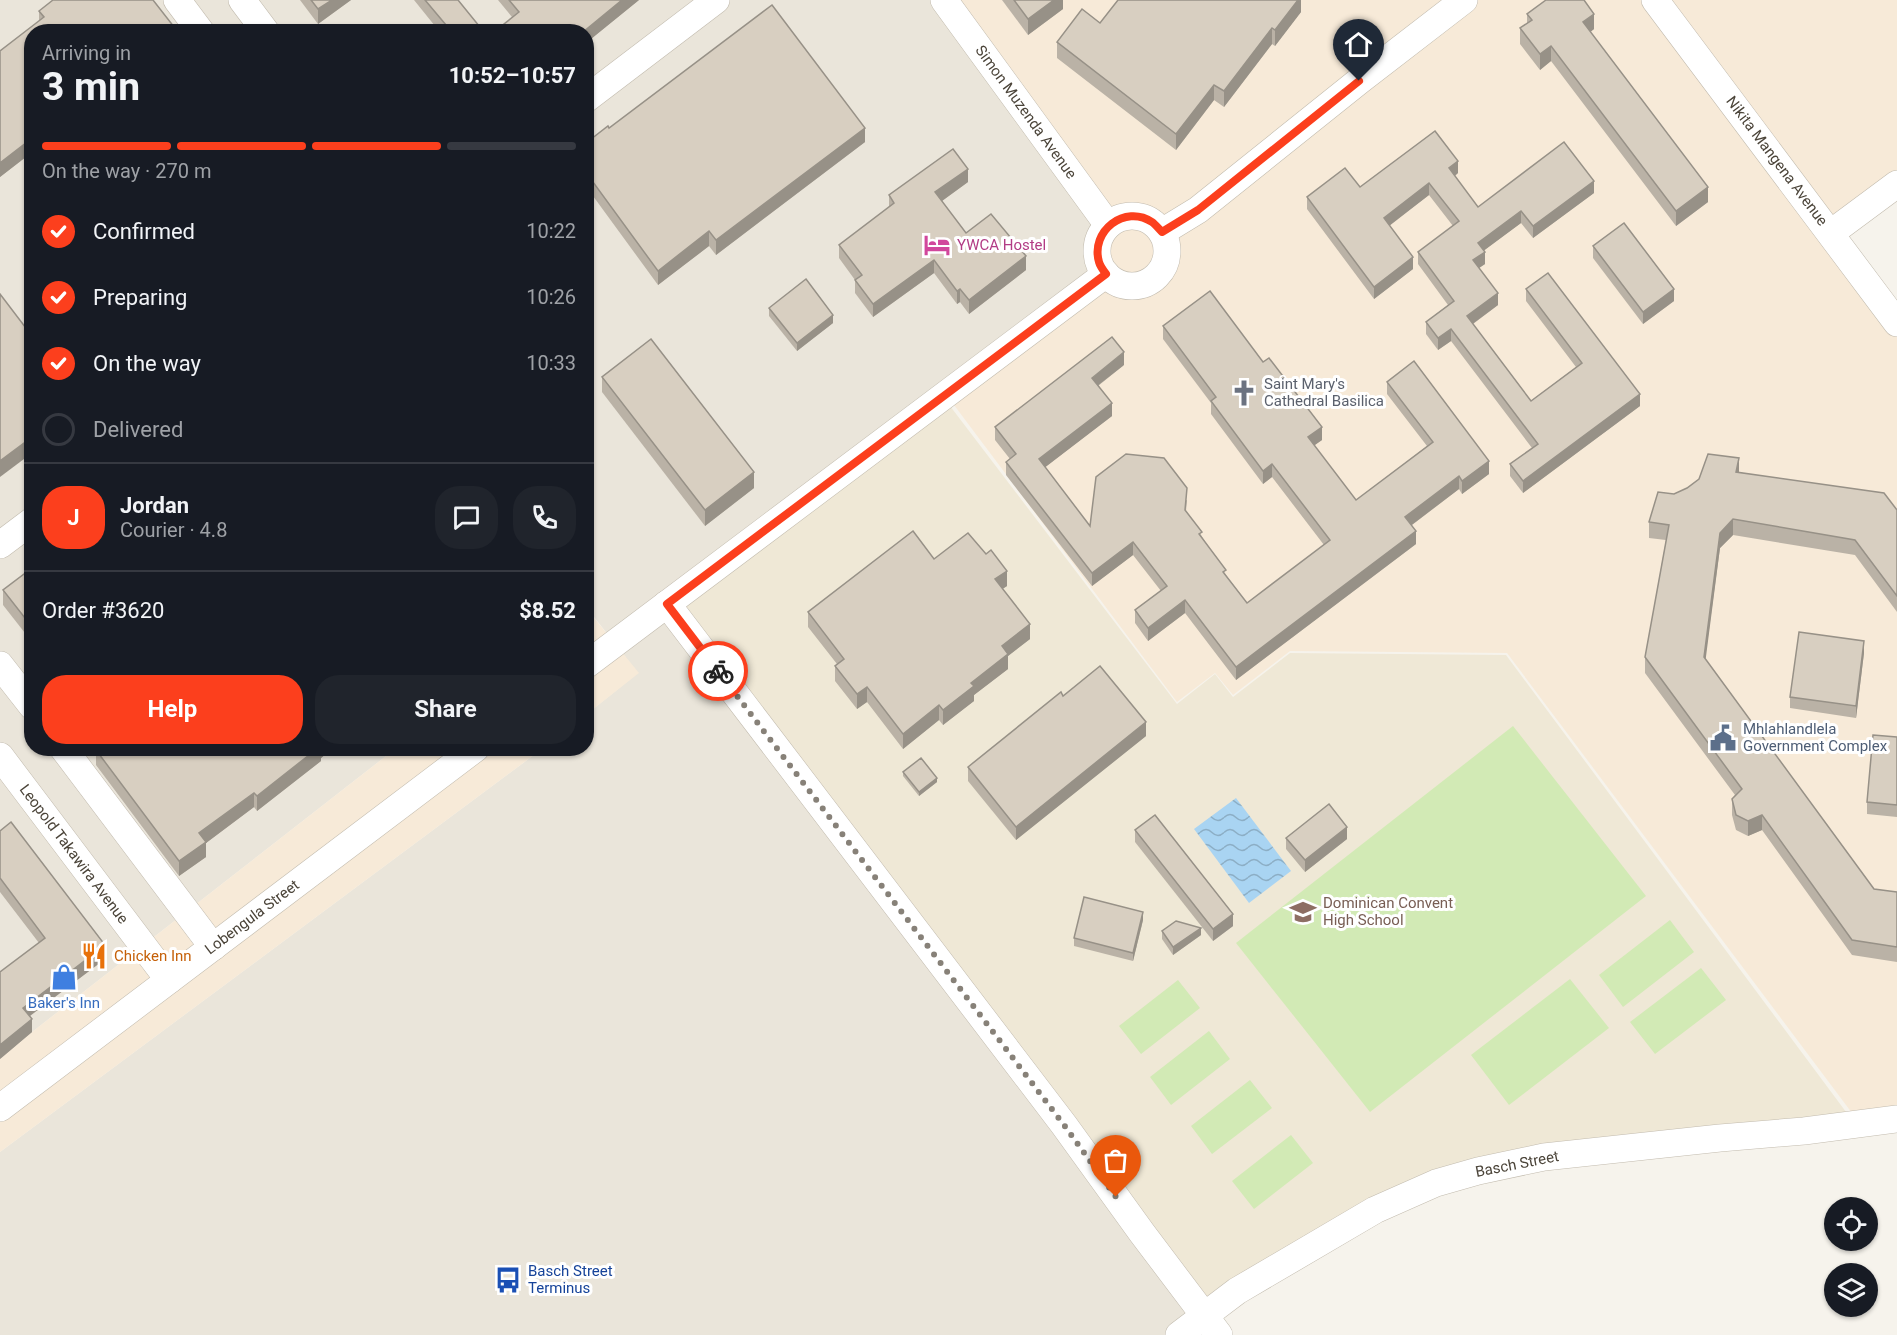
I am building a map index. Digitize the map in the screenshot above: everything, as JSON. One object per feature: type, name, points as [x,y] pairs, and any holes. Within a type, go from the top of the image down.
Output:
[{"type":"street","points":[[177,0],[195,24]]},
{"type":"street","points":[[242,0],[260,24]]},
{"type":"street","points":[[594,93],[716,0]]},
{"type":"street","name":"Simon Muzenda Avenue","points":[[944,0],[1108,225]]},
{"type":"street","points":[[1162,232],[1198,210],[1464,0]]},
{"type":"street","name":"Nikita Mangena Avenue","points":[[1655,0],[1897,323]]},
{"type":"street","points":[[1831,233],[1897,184]]},
{"type":"street","points":[[1137,216],[1151,221],[1162,232],[1168,246],[1167,261],[1159,274],[1147,283],[1133,286],[1118,283],[1106,274],[1099,263],[1097,249],[1100,237],[1108,225],[1121,218],[1137,216]]},
{"type":"street","points":[[594,659],[1106,274]]},
{"type":"street","points":[[0,545],[24,527]]},
{"type":"street","points":[[667,604],[1064,1125],[1212,1325]]},
{"type":"street","points":[[0,665],[24,696]]},
{"type":"street","name":"Leopold Takawira Avenue","points":[[0,756],[169,980]]},
{"type":"street","points":[[69,756],[213,947]]},
{"type":"street","name":"Lobengula Street","points":[[0,1108],[465,756]]},
{"type":"street","name":"Basch Street","points":[[1179,1335],[1212,1325],[1237,1291],[1375,1210],[1436,1183],[1478,1171],[1544,1157],[1804,1131],[1897,1119]]},
{"type":"shaded area","points":[[0,0],[937,0],[1101,224],[1089,247],[1095,274],[659,605],[1204,1335],[0,1335],[0,1152],[533,756],[594,756],[594,708],[638,673],[594,617],[594,24],[24,24],[24,756],[386,756],[0,1057]]},
{"type":"shaded area","points":[[949,0],[1897,0],[1897,179],[1826,232],[1897,328],[1897,1116],[1858,1121],[1507,653],[1290,651],[1233,695],[1215,673],[1177,702],[948,397],[1107,271],[1100,249],[1104,237]]},
{"type":"shaded area","name":"Dominican Convent High School","points":[[947,402],[1177,704],[1215,674],[1233,697],[1290,653],[1506,655],[1852,1120],[1433,1180],[1206,1304],[676,604]]},
{"type":"shaded area","points":[[594,618],[639,673],[594,708]]},
{"type":"shaded area","points":[[386,756],[533,756],[0,1152],[0,1057]]},
{"type":"green space","points":[[1513,726],[1646,896],[1370,1112],[1236,943]]},
{"type":"green space","points":[[1670,920],[1694,952],[1623,1007],[1599,975]]},
{"type":"green space","points":[[1701,968],[1726,1000],[1655,1054],[1630,1022]]},
{"type":"green space","points":[[1570,979],[1609,1028],[1509,1105],[1471,1055]]},
{"type":"green space","points":[[1178,980],[1200,1008],[1141,1054],[1119,1026]]},
{"type":"green space","points":[[1209,1031],[1230,1059],[1171,1105],[1150,1077]]},
{"type":"green space","points":[[1250,1080],[1272,1108],[1212,1154],[1191,1126]]},
{"type":"green space","points":[[1291,1135],[1313,1163],[1254,1209],[1232,1181]]},
{"type":"water","points":[[1236,798],[1291,871],[1249,903],[1194,829]]},
{"type":"building","points":[[53,0],[153,0],[172,24],[35,24],[44,17],[39,11]]},
{"type":"building","points":[[311,0],[332,0],[318,9]]},
{"type":"building","points":[[425,0],[458,0],[478,24],[445,24]]},
{"type":"building","points":[[509,0],[622,0],[593,24],[504,24],[519,12]]},
{"type":"building","points":[[1014,0],[1054,0],[1028,19]]},
{"type":"building","points":[[1118,0],[1298,0],[1275,30],[1272,28],[1224,91],[1214,85],[1176,134],[1057,42],[1082,9],[1100,23]]},
{"type":"building","points":[[1546,0],[1584,0],[1594,14],[1583,22],[1708,187],[1676,211],[1551,46],[1540,54],[1520,28],[1532,20],[1527,14]]},
{"type":"building","points":[[772,5],[865,128],[716,240],[709,231],[658,271],[594,183],[594,137],[608,126],[609,128]]},
{"type":"building","points":[[24,32],[24,144],[0,163],[0,51]]},
{"type":"building","points":[[1435,131],[1458,161],[1449,168],[1478,207],[1564,142],[1594,181],[1533,226],[1521,211],[1478,243],[1485,252],[1473,260],[1498,293],[1467,316],[1531,401],[1582,363],[1526,289],[1548,273],[1640,394],[1523,481],[1510,464],[1538,444],[1451,329],[1438,338],[1426,322],[1454,301],[1418,252],[1459,221],[1429,183],[1384,218],[1413,257],[1374,287],[1307,197],[1345,168],[1360,187]]},
{"type":"building","points":[[953,149],[968,169],[935,192],[966,233],[991,214],[1026,256],[969,300],[960,289],[957,291],[934,260],[873,304],[855,280],[862,275],[839,245],[894,203],[889,195]]},
{"type":"building","points":[[1624,223],[1674,289],[1643,312],[1593,246]]},
{"type":"building","points":[[806,279],[833,315],[797,343],[769,308]]},
{"type":"building","points":[[1210,291],[1263,362],[1269,358],[1322,427],[1308,437],[1356,500],[1433,442],[1387,382],[1414,361],[1489,461],[1462,481],[1459,476],[1405,517],[1416,531],[1236,667],[1185,600],[1148,628],[1135,610],[1167,586],[1133,542],[1092,573],[1006,462],[1016,454],[995,427],[1112,337],[1124,352],[1092,378],[1112,403],[1039,459],[1090,526],[1096,477],[1126,454],[1164,458],[1187,488],[1185,510],[1202,532],[1199,534],[1226,570],[1223,572],[1247,603],[1330,540],[1272,464],[1263,471],[1211,401],[1216,397],[1163,326]]},
{"type":"building","points":[[0,294],[24,326],[24,443],[0,461]]},
{"type":"building","points":[[651,339],[754,472],[705,510],[602,377]]},
{"type":"building","name":"Mhlahlandlela Government Complex","points":[[1708,454],[1739,458],[1736,472],[1884,493],[1897,510],[1897,596],[1855,540],[1733,519],[1720,533],[1704,657],[1874,889],[1897,892],[1897,947],[1852,940],[1762,815],[1748,821],[1736,815],[1732,799],[1742,789],[1645,657],[1669,525],[1649,522],[1658,492],[1674,494],[1699,479]]},
{"type":"building","points":[[913,531],[934,559],[968,533],[986,554],[991,550],[1007,571],[995,579],[1030,624],[1002,646],[1008,654],[971,683],[974,686],[943,710],[939,705],[903,734],[867,687],[857,694],[835,666],[844,659],[808,612]]},
{"type":"building","points":[[24,574],[24,617],[3,590]]},
{"type":"building","points":[[1799,632],[1864,641],[1856,706],[1790,697]]},
{"type":"building","points":[[1100,666],[1146,722],[1016,827],[968,767],[1061,692],[1063,696]]},
{"type":"building","points":[[1873,735],[1897,737],[1897,805],[1867,802]]},
{"type":"building","points":[[100,756],[308,756],[257,796],[254,793],[199,833],[206,842],[179,861]]},
{"type":"building","points":[[921,758],[937,778],[919,792],[903,772]]},
{"type":"building","points":[[1329,804],[1347,827],[1305,860],[1286,838]]},
{"type":"building","points":[[1155,815],[1233,914],[1213,929],[1135,830]]},
{"type":"building","points":[[11,822],[105,945],[23,1008],[32,1019],[0,1045],[0,972],[45,938],[0,878],[0,831]]},
{"type":"building","points":[[1084,897],[1143,912],[1133,953],[1074,938]]},
{"type":"building","points":[[1176,921],[1201,928],[1173,947],[1162,931]]},
{"type":"way so far","points":[[718,671],[1064,1125],[1116,1197]]},
{"type":"place","name":"YWCA Hostel","points":[[937,245]]},
{"type":"place","name":"Saint Mary's Cathedral Basilica","points":[[1244,393]]},
{"type":"place","name":"Mhlahlandlela Government Complex","points":[[1723,738]]},
{"type":"place","name":"Dominican Convent High School","points":[[1303,912]]},
{"type":"place","name":"Chicken Inn","points":[[94,956]]},
{"type":"place","name":"Baker's Inn","points":[[64,977]]},
{"type":"place","name":"Basch Street Terminus","points":[[508,1280]]},
{"type":"route","points":[[718,671],[667,604],[1106,274],[1099,263],[1097,249],[1100,237],[1108,225],[1121,218],[1137,216],[1151,221],[1162,232],[1198,210],[1359,81]]}]
